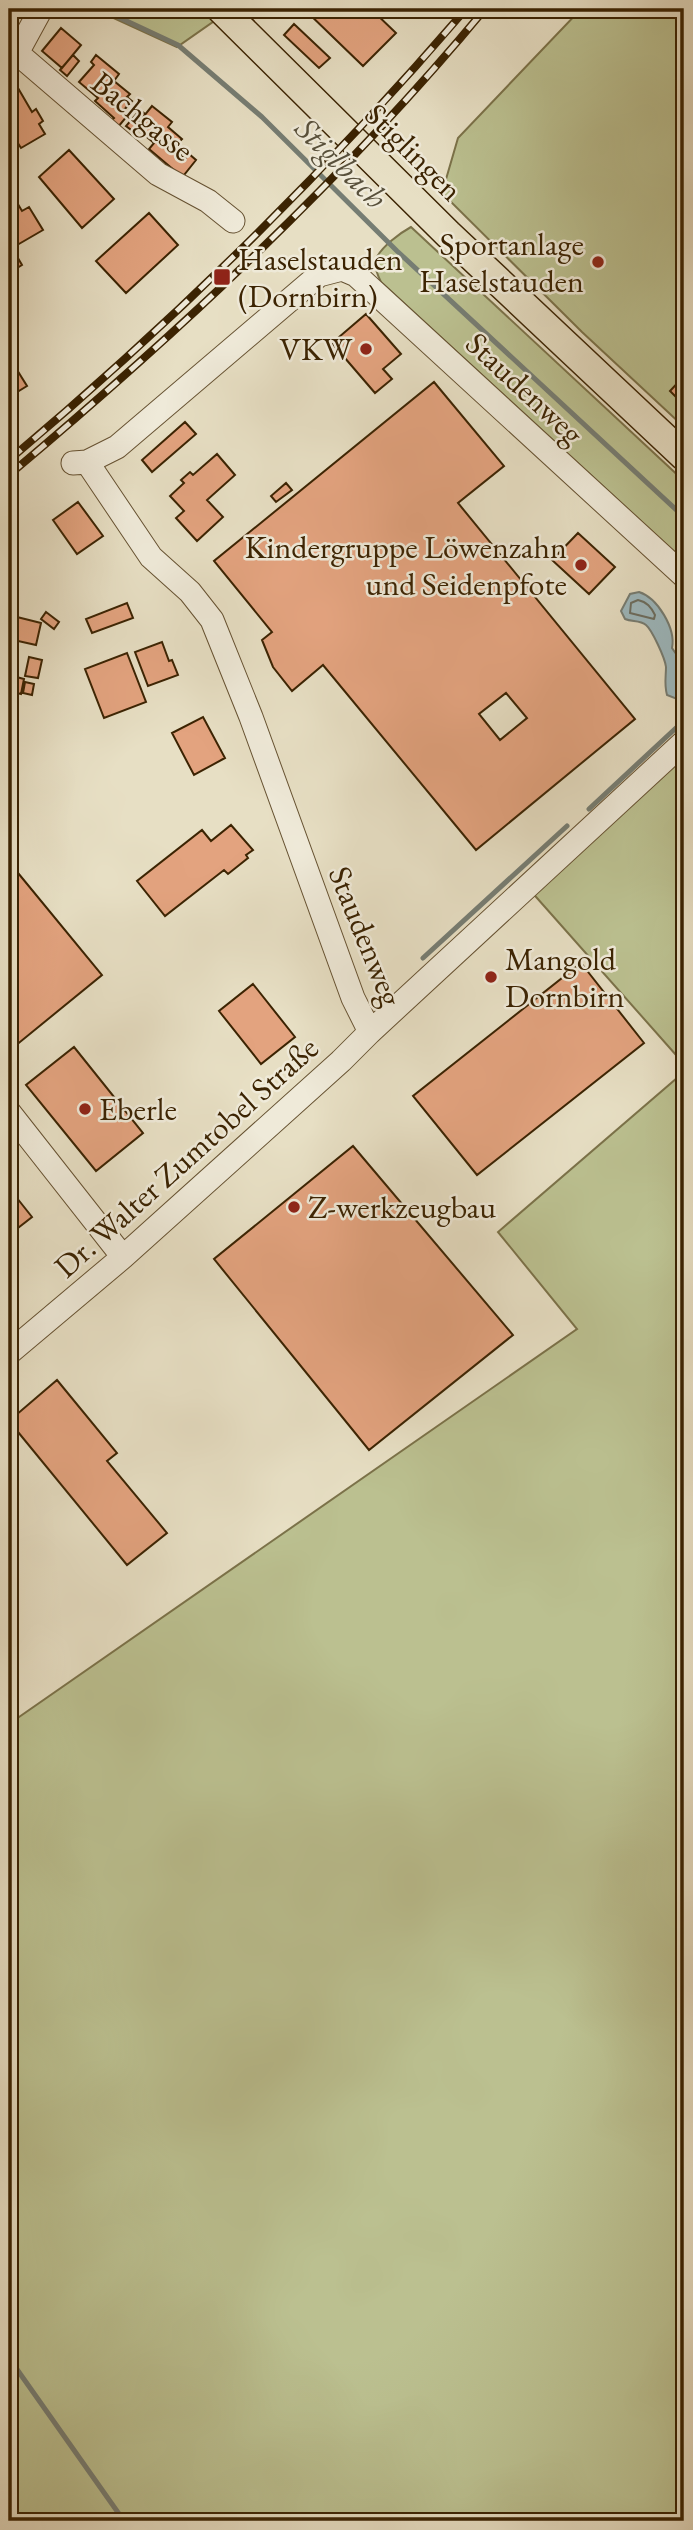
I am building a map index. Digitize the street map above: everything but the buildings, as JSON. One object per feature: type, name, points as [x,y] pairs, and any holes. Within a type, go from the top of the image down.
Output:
[{"type":"main road","name":"Stiglingen","points":[[221,9],[448,234],[684,456]]},
{"type":"street","name":"Bachgasse","points":[[41,9],[13,58],[158,174],[208,201],[233,221]]},
{"type":"street","name":"Staudenweg","points":[[370,1032],[353,998],[251,717],[212,620],[190,592],[151,557],[80,463],[117,447],[319,275],[342,270],[356,275],[684,576]]},
{"type":"street","name":"Dr. Walter Zumtobel Straße","points":[[9,1353],[123,1258],[341,1061],[684,743]]},
{"type":"street","points":[[9,1112],[123,1258]]},
{"type":"green space","points":[[94,9],[207,9],[217,19],[177,47]]},
{"type":"green space","name":"Sportanlage Haselstauden","points":[[581,9],[684,9],[684,427],[582,332],[442,193],[458,138]]},
{"type":"green space","points":[[411,227],[684,481],[684,561],[381,282],[376,265],[378,254]]},
{"type":"green space","points":[[684,746],[684,1064],[529,889]]},
{"type":"green space","points":[[684,1072],[684,2521],[9,2521],[9,1724],[577,1329],[498,1232]]},
{"type":"water","points":[[639,592],[659,607],[671,632],[672,648],[684,661],[684,695],[677,699],[667,695],[666,667],[652,632],[644,623],[625,619],[621,611],[630,594]]},
{"type":"waterway","name":"Stiglbach","points":[[101,9],[178,45],[262,117],[397,251],[684,517]]},
{"type":"waterway","points":[[589,809],[676,728]]},
{"type":"waterway","points":[[423,958],[567,826]]},
{"type":"waterway","points":[[9,2358],[124,2521]]},
{"type":"railway","points":[[9,460],[130,354],[247,244],[359,128],[466,9]]},
{"type":"railway","points":[[9,475],[135,366],[258,252],[375,134],[485,9]]},
{"type":"place","name":"Sportanlage Haselstauden","points":[[598,262]]},
{"type":"place","name":"Haselstauden (Dornbirn)","points":[[222,277]]},
{"type":"place","name":"VKW","points":[[366,349]]},
{"type":"place","name":"Kindergruppe Löwenzahn und Seidenpfote","points":[[581,565]]},
{"type":"place","name":"Mangold Dornbirn","points":[[491,977]]},
{"type":"place","name":"Eberle","points":[[85,1109]]},
{"type":"place","name":"Z-werkzeugbau","points":[[294,1207]]}]
